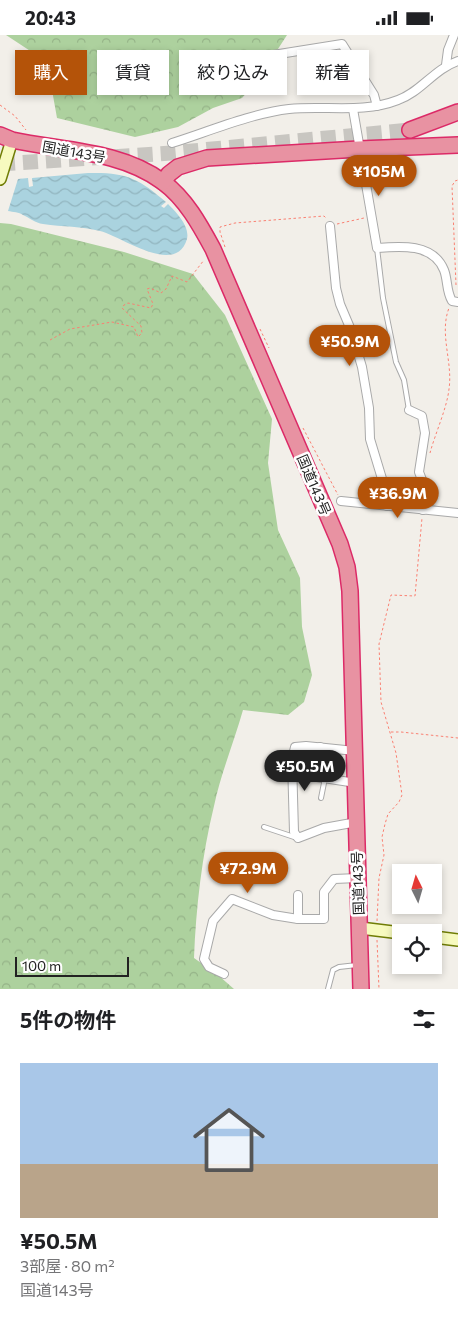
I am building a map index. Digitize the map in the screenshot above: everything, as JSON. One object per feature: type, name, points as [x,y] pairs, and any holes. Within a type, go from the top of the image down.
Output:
[{"type":"highway","points":[[410,130],[458,112]]},
{"type":"highway","name":"国道143号","points":[[6,138],[114,159],[144,171],[163,182],[188,208],[220,249],[244,326],[340,544],[347,567],[350,591],[361,989]]},
{"type":"highway","points":[[163,182],[169,173],[178,167],[207,158],[458,145]]},
{"type":"main road","points":[[0,179],[6,138]]},
{"type":"main road","points":[[360,928],[392,932]]},
{"type":"main road","points":[[442,938],[458,940]]},
{"type":"street","points":[[446,65],[448,50],[454,35]]},
{"type":"street","points":[[287,53],[342,43],[374,95],[377,106]]},
{"type":"street","points":[[172,143],[257,116],[289,109],[353,109],[377,106],[398,100],[414,92],[446,65],[458,61]]},
{"type":"street","points":[[353,109],[377,248],[412,246],[428,253],[439,261],[444,271],[449,296],[455,301]]},
{"type":"street","points":[[330,226],[336,288],[362,367],[369,408],[370,439],[383,482],[387,506]]},
{"type":"street","points":[[409,410],[422,416],[425,433],[419,472],[424,485],[423,510]]},
{"type":"street","points":[[341,501],[458,513]]},
{"type":"street","points":[[355,751],[306,746],[295,747],[292,760],[294,832],[298,838],[324,828],[357,822]]},
{"type":"street","points":[[320,747],[317,777],[356,783]]},
{"type":"street","points":[[224,974],[209,967],[204,959],[213,921],[232,899],[273,915],[298,919],[324,919],[324,892],[334,879],[358,878]]},
{"type":"street","points":[[298,895],[298,919]]},
{"type":"lane","points":[[377,248],[383,297],[396,363],[404,380],[409,410]]},
{"type":"lane","points":[[321,799],[325,778]]},
{"type":"lane","points":[[264,827],[298,838]]},
{"type":"lane","points":[[328,989],[333,970],[339,967],[360,964]]},
{"type":"path","points":[[0,105],[15,116],[26,129]]},
{"type":"path","points":[[430,455],[449,391],[450,375],[445,323],[455,301],[456,292],[452,186],[458,180]]},
{"type":"path","points":[[50,340],[70,329],[112,322],[134,327],[138,337],[142,333],[141,326],[122,308],[124,305],[128,303],[151,308],[153,304],[147,289],[150,288],[161,293],[166,289],[172,276],[187,283],[220,249],[220,227],[236,223],[324,216],[329,220],[330,226],[353,219],[371,217]]},
{"type":"path","points":[[244,326],[254,324],[261,330],[269,348]]},
{"type":"path","points":[[303,428],[341,501]]},
{"type":"path","points":[[377,924],[379,878],[384,855],[382,837],[388,814],[400,802],[402,795],[396,753],[381,702],[379,644],[391,595],[415,596],[423,510]]},
{"type":"path","points":[[390,732],[458,738]]},
{"type":"path","points":[[377,937],[379,989]]},
{"type":"green space","points":[[6,35],[287,35],[277,50],[179,50],[179,95],[245,95],[242,98],[213,108],[178,127],[135,137],[57,118],[53,95],[87,95],[87,50],[29,50]]},
{"type":"green space","points":[[0,223],[11,224],[124,252],[193,274],[225,315],[272,419],[268,463],[278,530],[300,578],[302,627],[312,675],[304,702],[288,715],[243,710],[217,794],[200,881],[194,958],[234,989],[0,989]]},
{"type":"water","points":[[88,173],[122,175],[131,178],[147,187],[166,202],[161,206],[164,208],[168,204],[178,215],[186,229],[187,239],[181,250],[172,254],[160,254],[147,251],[100,231],[35,222],[20,213],[8,211],[18,179],[28,178],[29,187],[33,186],[32,178]]},
{"type":"tunnel","points":[[0,164],[171,153],[410,130]]}]
